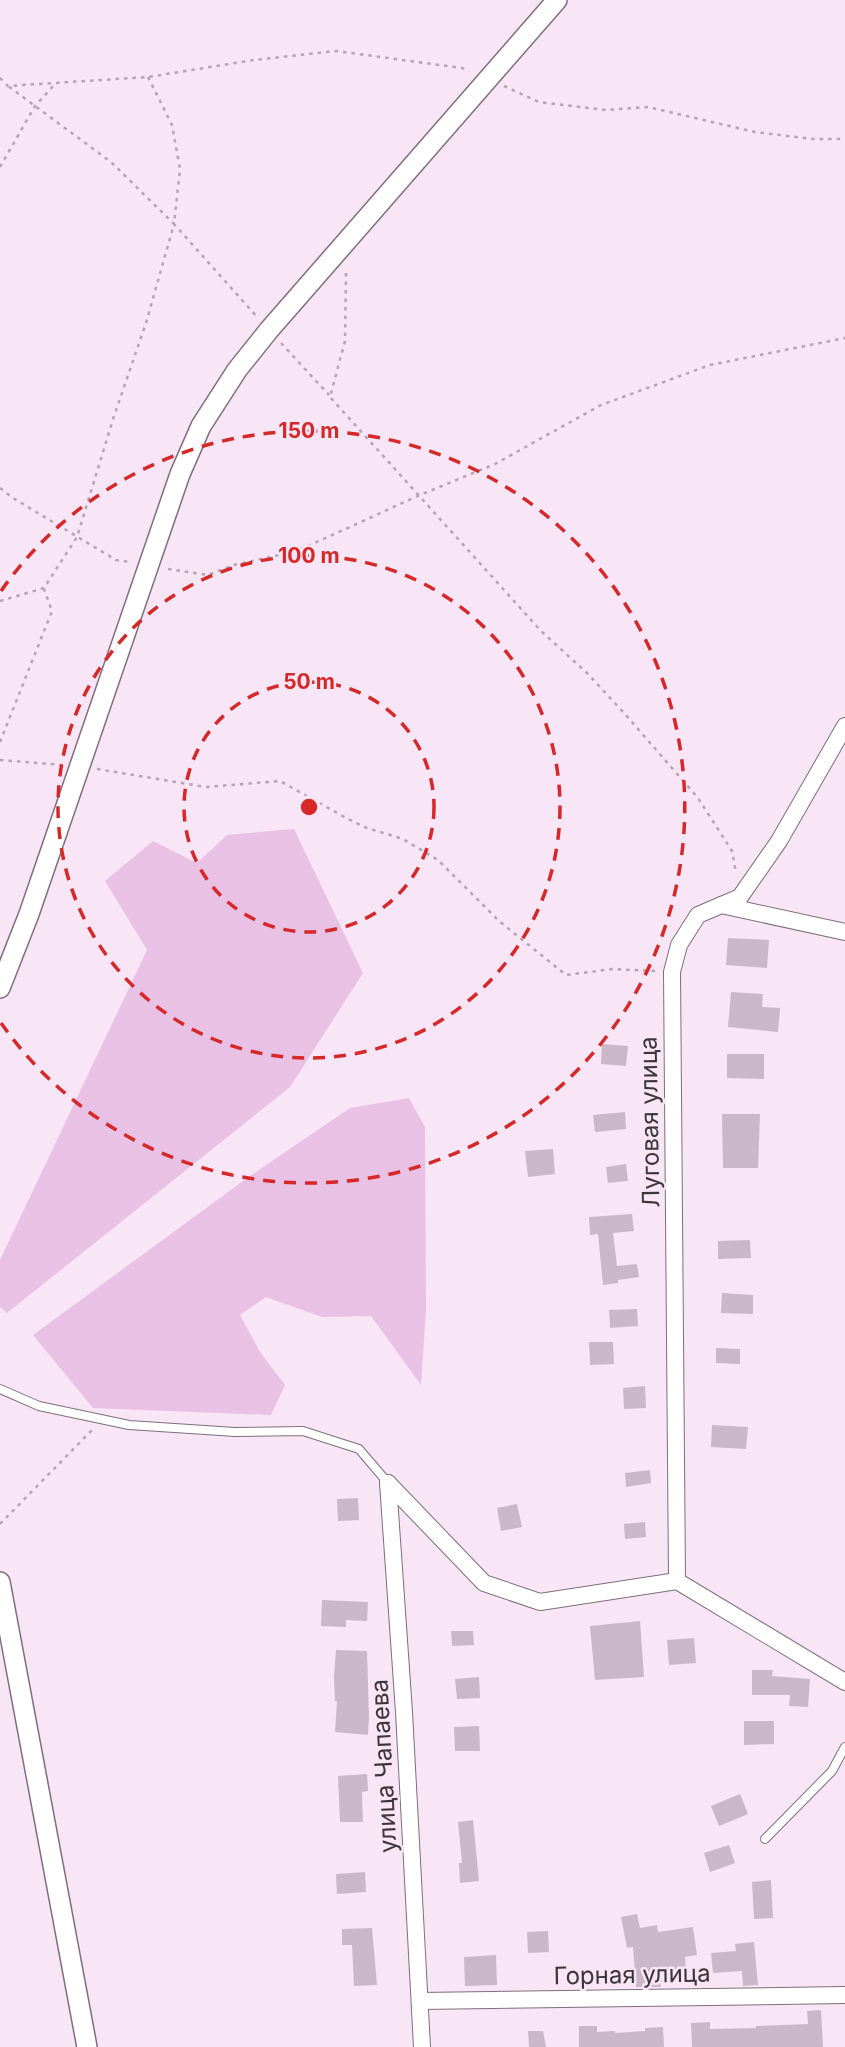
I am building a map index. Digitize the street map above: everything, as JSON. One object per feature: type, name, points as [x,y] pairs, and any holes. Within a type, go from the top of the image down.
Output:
[{"type":"street","points":[[0,988],[29,914],[147,565],[180,474],[201,426],[237,370],[269,330],[557,0]]},
{"type":"street","points":[[740,897],[779,841],[845,726]]},
{"type":"street","name":"Луговая улица","points":[[677,1581],[672,972],[679,945],[698,915],[740,897]]},
{"type":"street","points":[[721,905],[845,932]]},
{"type":"street","points":[[388,1483],[484,1583],[540,1602],[677,1581],[845,1682]]},
{"type":"street","name":"улица Чапаева","points":[[388,1483],[404,1712],[422,2047]]},
{"type":"street","points":[[0,1582],[87,2047]]},
{"type":"street","name":"Горная улица","points":[[420,2001],[845,1995]]},
{"type":"lane","points":[[0,1389],[39,1406],[130,1425],[235,1433],[303,1431],[359,1449],[388,1483]]},
{"type":"lane","points":[[765,1839],[832,1771],[845,1747]]},
{"type":"path","points":[[8,86],[148,77],[254,60],[336,51],[462,68],[539,102],[606,110],[649,107],[755,132],[813,139],[845,139]]},
{"type":"path","points":[[0,601],[44,588],[77,537],[146,323],[174,224],[180,169],[172,125],[148,77]]},
{"type":"path","points":[[0,78],[111,162],[174,224],[541,631],[587,673],[625,714],[698,798],[732,851],[740,897]]},
{"type":"path","points":[[0,167],[35,106],[55,84]]},
{"type":"path","points":[[330,397],[345,341],[346,272]]},
{"type":"path","points":[[0,488],[116,559],[208,575],[234,565],[297,551],[419,495],[495,464],[601,405],[649,387],[710,365],[845,338]]},
{"type":"path","points":[[0,742],[52,611],[44,588]]},
{"type":"path","points":[[0,760],[79,766],[206,786],[280,781],[348,819],[402,839],[438,860],[499,921],[566,975],[613,969],[672,972]]},
{"type":"path","points":[[0,1524],[102,1420]]},
{"type":"shaded area","points":[[294,829],[363,973],[290,1087],[7,1313],[0,1307],[0,1260],[147,950],[105,881],[153,841],[197,863],[227,835]]},
{"type":"shaded area","points":[[409,1098],[425,1127],[426,1309],[421,1385],[371,1316],[322,1317],[266,1297],[240,1315],[260,1352],[285,1385],[271,1415],[93,1408],[33,1335],[250,1176],[350,1108]]},
{"type":"building","points":[[728,938],[769,940],[767,968],[726,965]]},
{"type":"building","points":[[731,992],[763,994],[762,1007],[780,1008],[778,1032],[728,1027]]},
{"type":"building","points":[[602,1044],[628,1046],[626,1066],[601,1064]]},
{"type":"building","points":[[727,1054],[764,1054],[764,1079],[727,1078]]},
{"type":"building","points":[[625,1112],[626,1129],[595,1132],[593,1115]]},
{"type":"building","points":[[722,1114],[760,1114],[758,1168],[723,1168]]},
{"type":"building","points":[[553,1149],[555,1174],[528,1177],[525,1151]]},
{"type":"building","points":[[626,1164],[628,1181],[608,1183],[606,1167]]},
{"type":"building","points":[[632,1214],[634,1231],[613,1233],[617,1266],[637,1264],[639,1277],[603,1285],[598,1234],[590,1235],[589,1217]]},
{"type":"building","points":[[750,1240],[751,1258],[718,1259],[718,1241]]},
{"type":"building","points":[[722,1293],[753,1295],[753,1314],[721,1313]]},
{"type":"building","points":[[637,1309],[638,1326],[610,1328],[609,1310]]},
{"type":"building","points":[[589,1342],[613,1342],[614,1364],[590,1365]]},
{"type":"building","points":[[716,1348],[740,1349],[740,1364],[716,1363]]},
{"type":"building","points":[[645,1386],[646,1408],[624,1409],[623,1388]]},
{"type":"building","points":[[712,1425],[748,1427],[746,1449],[711,1447]]},
{"type":"building","points":[[650,1470],[651,1483],[626,1487],[625,1473]]},
{"type":"building","points":[[358,1498],[359,1520],[338,1521],[337,1499]]},
{"type":"building","points":[[517,1504],[522,1527],[501,1531],[497,1508]]},
{"type":"building","points":[[645,1522],[646,1537],[625,1539],[624,1524]]},
{"type":"building","points":[[322,1600],[368,1602],[367,1621],[346,1620],[346,1627],[321,1626]]},
{"type":"building","points":[[640,1621],[644,1677],[595,1680],[590,1626]]},
{"type":"building","points":[[451,1631],[473,1631],[474,1645],[452,1646]]},
{"type":"building","points":[[694,1638],[696,1663],[669,1665],[667,1640]]},
{"type":"building","points":[[336,1650],[367,1651],[368,1735],[335,1732]]},
{"type":"building","points":[[752,1670],[773,1670],[772,1676],[810,1679],[808,1707],[789,1706],[790,1695],[752,1695]]},
{"type":"building","points":[[479,1677],[480,1698],[457,1699],[455,1679]]},
{"type":"building","points":[[744,1721],[774,1721],[774,1744],[744,1745]]},
{"type":"building","points":[[479,1726],[480,1751],[455,1751],[454,1727]]},
{"type":"building","points":[[367,1774],[368,1791],[362,1792],[363,1822],[340,1822],[338,1776]]},
{"type":"building","points":[[740,1794],[748,1814],[719,1826],[711,1806]]},
{"type":"building","points":[[473,1820],[479,1881],[460,1883],[459,1863],[462,1863],[458,1822]]},
{"type":"building","points":[[729,1845],[735,1863],[710,1872],[704,1853]]},
{"type":"building","points":[[365,1872],[366,1892],[337,1894],[336,1874]]},
{"type":"building","points":[[771,1880],[773,1918],[754,1919],[752,1882]]},
{"type":"building","points":[[637,1914],[640,1928],[657,1925],[658,1932],[693,1927],[697,1955],[685,1957],[687,1981],[660,1982],[661,1987],[636,1987],[633,1947],[627,1948],[621,1917]]},
{"type":"building","points":[[372,1928],[377,1985],[354,1986],[352,1945],[342,1945],[342,1929]]},
{"type":"building","points":[[548,1931],[549,1952],[528,1953],[527,1932]]},
{"type":"building","points":[[754,1942],[758,1985],[743,1986],[742,1971],[713,1973],[711,1953],[736,1951],[735,1944]]},
{"type":"building","points":[[496,1955],[497,1985],[465,1986],[464,1957]]},
{"type":"building","points":[[821,2010],[823,2047],[692,2047],[691,2023],[710,2022],[710,2029],[808,2024],[807,2011]]},
{"type":"building","points":[[579,2026],[597,2026],[597,2032],[615,2033],[663,2027],[664,2047],[579,2047]]},
{"type":"building","points":[[528,2031],[543,2031],[546,2047],[529,2047]]}]
